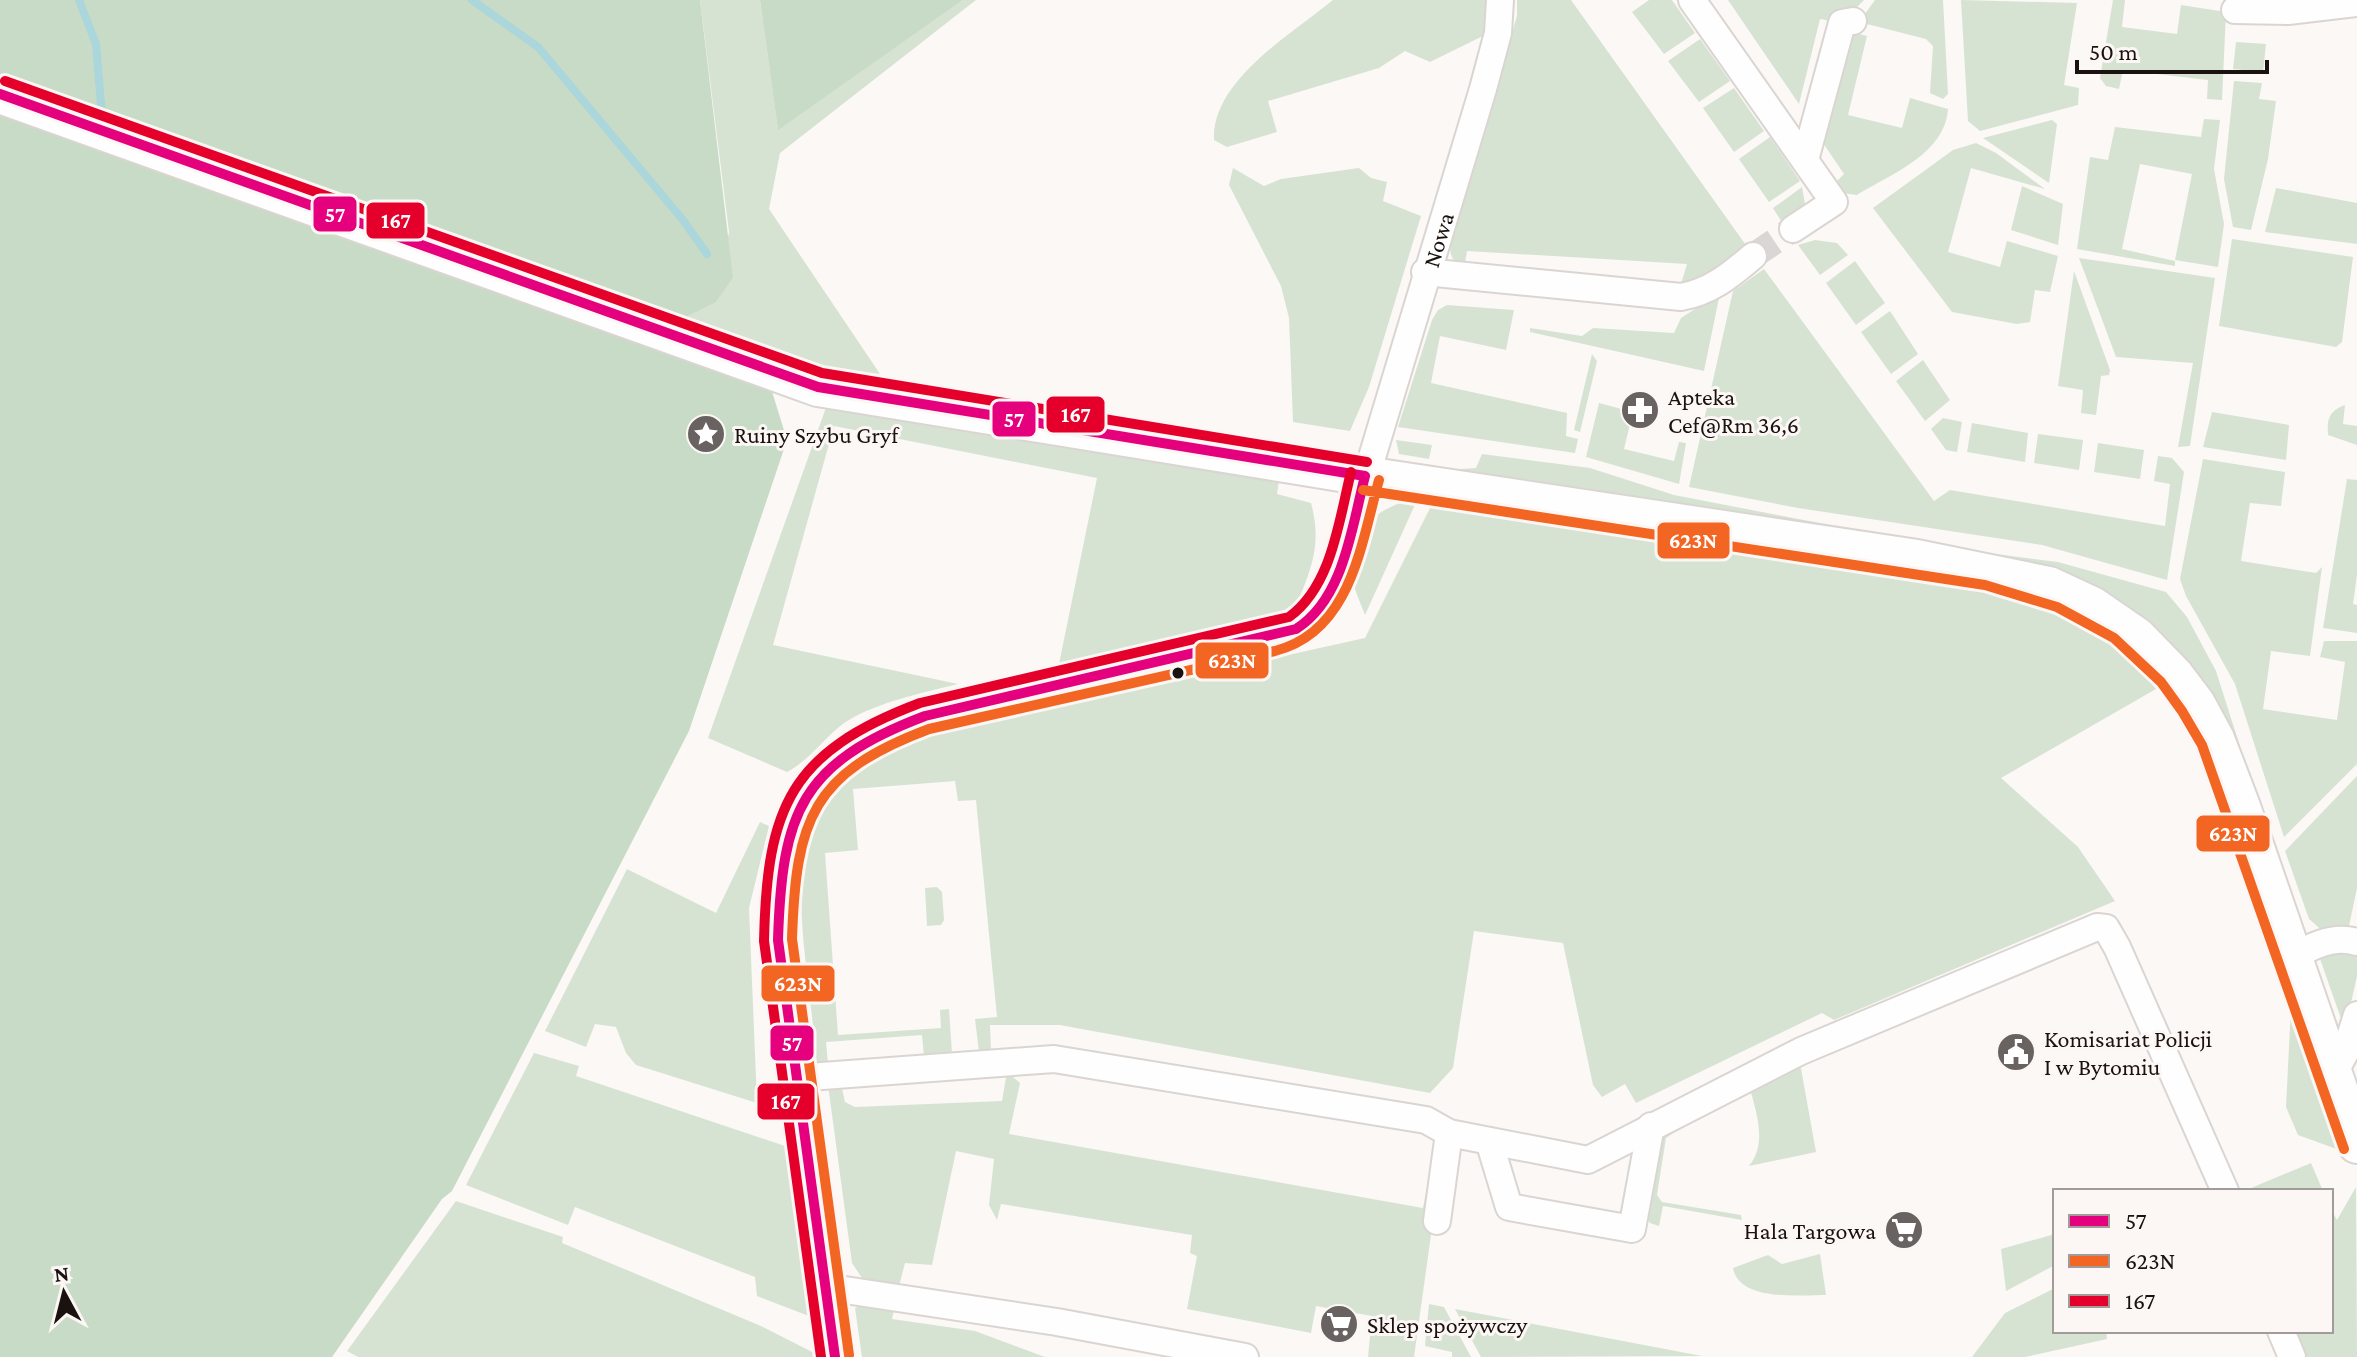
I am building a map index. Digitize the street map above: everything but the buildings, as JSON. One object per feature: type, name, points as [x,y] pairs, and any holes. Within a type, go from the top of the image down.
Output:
[{"type":"street","name":"Nowa","points":[[835,1357],[778,940],[776,894],[794,819],[811,787],[826,769],[851,748],[924,713],[1254,641],[1299,627],[1322,606],[1335,580],[1425,272],[1483,89],[1498,33],[1500,0]]},
{"type":"street","points":[[1692,0],[1834,202],[1793,229]]},
{"type":"street","points":[[2235,10],[2288,11],[2357,3]]},
{"type":"street","points":[[1805,160],[1842,23],[1853,21]]},
{"type":"street","points":[[0,94],[818,387],[1365,476],[1988,571],[2049,586],[2092,606],[2137,637],[2174,675],[2196,704],[2215,739],[2241,807],[2293,958],[2345,1094],[2357,1144]]},
{"type":"street","points":[[1425,272],[1681,297],[1699,293],[1730,276],[1753,256]]},
{"type":"street","points":[[795,1078],[1054,1059],[1426,1120],[1449,1133],[1588,1160],[1801,1051],[2097,927],[2106,928],[2117,947],[2224,1189]]},
{"type":"street","points":[[2293,958],[2312,946],[2333,940],[2357,942]]},
{"type":"street","points":[[2345,1094],[2345,1053],[2357,1015]]},
{"type":"street","points":[[1489,1141],[1509,1207],[1632,1229],[1651,1126]]},
{"type":"street","points":[[1437,1221],[1449,1133]]},
{"type":"street","points":[[825,1287],[1057,1322],[1245,1357]]},
{"type":"street","points":[[2282,1333],[2292,1357]]},
{"type":"green space","points":[[0,0],[700,0],[733,278],[715,303],[676,322],[770,385],[787,440],[689,731],[452,1191],[442,1199],[332,1357],[0,1357]]},
{"type":"green space","points":[[700,0],[760,0],[778,129],[963,0],[976,0],[780,153],[769,209],[880,374],[804,367],[676,322],[715,303],[729,232]]},
{"type":"green space","points":[[760,0],[963,0],[778,130]]},
{"type":"green space","points":[[1333,0],[1489,0],[1485,35],[1430,62],[1405,51],[1379,68],[1268,101],[1277,132],[1227,147],[1214,140],[1217,118],[1240,78],[1277,43]]},
{"type":"green space","points":[[1517,0],[1571,0],[1748,248],[1714,275],[1681,284],[1687,264],[1467,251],[1464,269],[1458,265],[1451,256],[1451,239],[1517,16]]},
{"type":"green space","points":[[1649,0],[1672,0],[1695,33],[1664,54],[1632,12]]},
{"type":"green space","points":[[1728,0],[1864,0],[1842,23],[1820,19],[1799,104]]},
{"type":"green space","points":[[1875,0],[1943,0],[1948,94],[1943,99],[1930,93],[1933,46],[1926,39],[1859,22]]},
{"type":"green space","points":[[1961,0],[2077,3],[2064,85],[2079,88],[2078,105],[1980,131],[1968,121]]},
{"type":"green space","points":[[2113,0],[2125,0],[2122,27],[2177,34],[2181,5],[2226,12],[2222,100],[2207,99],[2208,80],[2123,70],[2119,89],[2106,86],[2100,78]]},
{"type":"green space","points":[[1850,32],[1867,36],[1848,115],[1902,128],[1910,98],[1948,109],[1945,125],[1927,150],[1857,195],[1842,193],[1834,184],[1844,174],[1823,143]]},
{"type":"green space","points":[[1700,39],[1730,81],[1699,102],[1668,61]]},
{"type":"green space","points":[[2236,42],[2266,44],[2263,72],[2233,69]]},
{"type":"green space","points":[[2234,81],[2262,83],[2259,99],[2276,101],[2268,159],[2251,230],[2233,227],[2224,179]]},
{"type":"green space","points":[[1734,88],[1764,131],[1734,152],[1703,108]]},
{"type":"green space","points":[[2204,119],[2220,120],[2214,169],[2224,224],[2218,267],[2175,260],[2192,174],[2140,164],[2122,249],[2175,261],[2175,266],[2077,249],[2090,157],[2108,160],[2115,127],[2201,137]]},
{"type":"green space","points":[[2052,120],[2057,124],[2049,183],[1983,138]]},
{"type":"green space","points":[[1770,137],[1800,181],[1769,202],[1739,159]]},
{"type":"green space","points":[[1976,143],[1996,153],[2045,189],[1971,168],[1948,252],[2000,267],[2007,241],[2058,256],[2050,292],[2035,290],[2030,322],[2017,324],[1952,312],[1873,208],[1953,150]]},
{"type":"green space","points":[[1233,168],[1264,186],[1281,179],[1359,168],[1371,178],[1387,182],[1383,201],[1421,216],[1369,387],[1350,431],[1293,422],[1289,318],[1281,286],[1229,185]]},
{"type":"green space","points":[[2022,186],[2063,204],[2058,245],[2011,230]]},
{"type":"green space","points":[[1802,187],[1805,204],[1783,224],[1773,208]]},
{"type":"green space","points":[[2276,188],[2357,203],[2357,244],[2265,232]]},
{"type":"green space","points":[[2232,239],[2353,257],[2342,342],[2336,347],[2219,326]]},
{"type":"green space","points":[[1815,240],[1837,243],[1848,255],[1820,275],[1798,245]]},
{"type":"green space","points":[[2079,258],[2215,278],[2190,446],[2178,447],[2193,363],[2116,357]]},
{"type":"green space","points":[[1855,261],[1885,303],[1856,325],[1826,283]]},
{"type":"green space","points":[[1764,269],[1934,501],[1950,490],[2165,526],[2170,484],[2154,481],[2158,456],[2172,458],[2184,472],[2167,580],[2042,545],[1798,508],[1689,487],[1733,291]]},
{"type":"green space","points":[[2074,271],[2110,370],[2109,375],[2101,376],[2096,415],[2081,413],[2083,390],[2058,386]]},
{"type":"green space","points":[[1720,293],[1704,371],[1530,332],[1530,328],[1582,336],[1593,328],[1674,333],[1681,318]]},
{"type":"green space","points":[[1447,305],[1514,310],[1506,350],[1440,336],[1431,383],[1567,413],[1566,436],[1578,439],[1575,453],[1398,427],[1432,320],[1438,310]]},
{"type":"green space","points":[[1890,311],[1918,354],[1891,374],[1861,332]]},
{"type":"green space","points":[[1592,354],[1597,361],[1580,432],[1574,430]]},
{"type":"green space","points":[[1923,360],[1950,400],[1925,421],[1896,381]]},
{"type":"green space","points":[[828,402],[1280,474],[1277,494],[1311,503],[1316,530],[1314,555],[1297,604],[1270,617],[1059,664],[1097,478],[834,426],[773,645],[958,684],[864,712],[839,727],[787,772],[708,738]]},
{"type":"green space","points":[[1599,403],[1633,412],[1624,449],[1674,461],[1679,442],[1686,443],[1679,484],[1586,457]]},
{"type":"green space","points":[[2345,405],[2343,424],[2357,426],[2357,445],[2328,435],[2330,416]]},
{"type":"green space","points":[[2212,412],[2289,425],[2286,460],[2203,447]]},
{"type":"green space","points":[[1943,418],[1962,422],[1957,452],[1946,450],[1931,429]]},
{"type":"green space","points":[[1972,423],[2028,433],[2025,462],[1967,452]]},
{"type":"green space","points":[[2038,434],[2083,440],[2079,470],[2034,463]]},
{"type":"green space","points":[[1396,440],[1432,445],[1429,459],[1399,454]]},
{"type":"green space","points":[[2098,443],[2144,450],[2140,479],[2094,472]]},
{"type":"green space","points":[[1482,454],[1590,468],[1674,495],[1965,550],[2058,562],[2166,592],[2187,617],[2216,671],[2273,850],[2112,599],[1448,470],[1476,468]]},
{"type":"green space","points":[[2203,459],[2285,472],[2281,506],[2250,503],[2241,561],[2316,573],[2322,567],[2310,656],[2271,651],[2263,709],[2337,720],[2345,662],[2320,657],[2324,641],[2357,641],[2357,764],[2284,837],[2235,684],[2186,596],[2180,579]]},
{"type":"green space","points":[[2347,479],[2357,480],[2357,575],[2353,604],[2357,605],[2357,633],[2323,628]]},
{"type":"green space","points":[[1418,498],[1365,615],[1351,575],[1352,548],[1373,518],[1394,505]]},
{"type":"green space","points":[[1434,500],[1970,583],[2062,610],[2127,651],[2156,689],[2001,778],[2078,847],[2115,901],[1834,1020],[1822,1013],[1636,1103],[1625,1084],[1602,1097],[1593,1085],[1563,943],[1474,931],[1453,1068],[1430,1093],[1060,1025],[990,1025],[991,1051],[979,1052],[975,1019],[997,1017],[976,800],[958,801],[955,781],[853,789],[858,850],[825,853],[838,1035],[941,1028],[940,1010],[949,1009],[952,1054],[924,1056],[922,1035],[826,1042],[828,1064],[816,1065],[802,916],[803,872],[812,832],[834,795],[870,763],[924,735],[1365,638]]},
{"type":"green space","points":[[2357,776],[2357,888],[2349,926],[2325,933],[2309,919],[2285,851]]},
{"type":"green space","points":[[760,822],[769,826],[749,908],[757,1103],[636,1065],[626,1053],[616,1027],[595,1024],[586,1047],[545,1031],[627,869],[716,913]]},
{"type":"green space","points":[[937,887],[942,892],[944,920],[941,925],[927,926],[925,888]]},
{"type":"green space","points":[[2338,951],[2357,956],[2357,976],[2345,1030],[2319,956]]},
{"type":"green space","points":[[2291,1007],[2342,1151],[2298,1135],[2286,1107]]},
{"type":"green space","points":[[534,1053],[579,1066],[576,1076],[788,1147],[814,1318],[757,1296],[755,1277],[575,1207],[568,1225],[466,1185]]},
{"type":"green space","points":[[1800,1063],[1816,1152],[1749,1166],[1759,1139],[1758,1119],[1750,1089]]},
{"type":"green space","points":[[1007,1072],[1020,1083],[1009,1134],[1423,1208],[1433,1156],[1435,1206],[1414,1357],[1368,1357],[1372,1316],[1316,1306],[1311,1333],[1187,1309],[1197,1256],[1190,1253],[1192,1235],[1001,1204],[997,1220],[989,1205],[994,1159],[956,1151],[932,1265],[905,1263],[899,1286],[862,1278],[852,1263],[828,1085],[841,1084],[845,1102],[855,1107],[1002,1101]]},
{"type":"green space","points":[[1681,1120],[1682,1127],[1666,1138],[1657,1195],[1662,1202],[1741,1215],[1742,1220],[1663,1206],[1659,1226],[1650,1223],[1646,1216],[1664,1130]]},
{"type":"green space","points":[[2311,1163],[2322,1189],[2249,1189]]},
{"type":"green space","points":[[2356,1187],[2357,1357],[2306,1357],[2296,1333],[2333,1333],[2333,1213],[2337,1220]]},
{"type":"green space","points":[[456,1201],[563,1237],[562,1243],[761,1326],[822,1357],[358,1357],[347,1351]]},
{"type":"green space","points":[[2053,1235],[2053,1266],[2006,1291],[2001,1249]]},
{"type":"green space","points":[[1820,1254],[1826,1295],[1758,1291],[1738,1279],[1733,1268],[1768,1255],[1782,1264]]},
{"type":"green space","points":[[2053,1289],[2053,1333],[2106,1333],[2107,1339],[2025,1357],[1972,1357],[2005,1313]]},
{"type":"green space","points":[[865,1304],[894,1310],[892,1319],[975,1331],[1045,1357],[862,1357],[855,1308]]},
{"type":"green space","points":[[1429,1304],[1444,1307],[1471,1357],[1452,1357],[1452,1352],[1425,1346]]},
{"type":"green space","points":[[1455,1309],[1702,1356],[1481,1357]]},
{"type":"waterway","points":[[79,0],[96,44],[102,116]]},
{"type":"waterway","points":[[472,0],[538,47],[683,220],[707,254]]},
{"type":"tunnel","points":[[1753,256],[1793,229]]},
{"type":"transit line","name":"167","points":[[5,81],[822,373],[1367,462]]},
{"type":"transit line","name":"57","points":[[0,94],[818,387],[1365,476]]},
{"type":"transit line","name":"167","points":[[821,1357],[764,941],[771,854],[780,820],[794,790],[814,765],[841,742],[876,722],[920,703],[1289,617],[1304,604],[1324,570],[1332,551],[1351,472]]},
{"type":"transit line","name":"57","points":[[835,1357],[778,940],[785,858],[794,825],[806,798],[825,774],[850,753],[883,734],[925,716],[1296,629],[1312,616],[1335,581],[1344,560],[1365,476]]},
{"type":"transit line","name":"623N","points":[[849,1355],[792,939],[799,862],[806,831],[818,806],[835,783],[859,764],[929,729],[1275,651],[1301,641],[1321,625],[1337,605],[1349,582],[1379,480]]},
{"type":"transit line","name":"623N","points":[[1363,490],[1985,585],[2057,607],[2114,638],[2161,682],[2202,745],[2344,1149]]},
{"type":"place","name":"Apteka Cef@Rm 36,6","points":[[1640,410]]},
{"type":"place","name":"Ruiny Szybu Gryf","points":[[706,434]]},
{"type":"place","name":"Komisariat Policji I w Bytomiu","points":[[2016,1052]]},
{"type":"place","name":"Hala Targowa","points":[[1904,1230]]},
{"type":"place","name":"Sklep spożywczy","points":[[1339,1324]]}]
